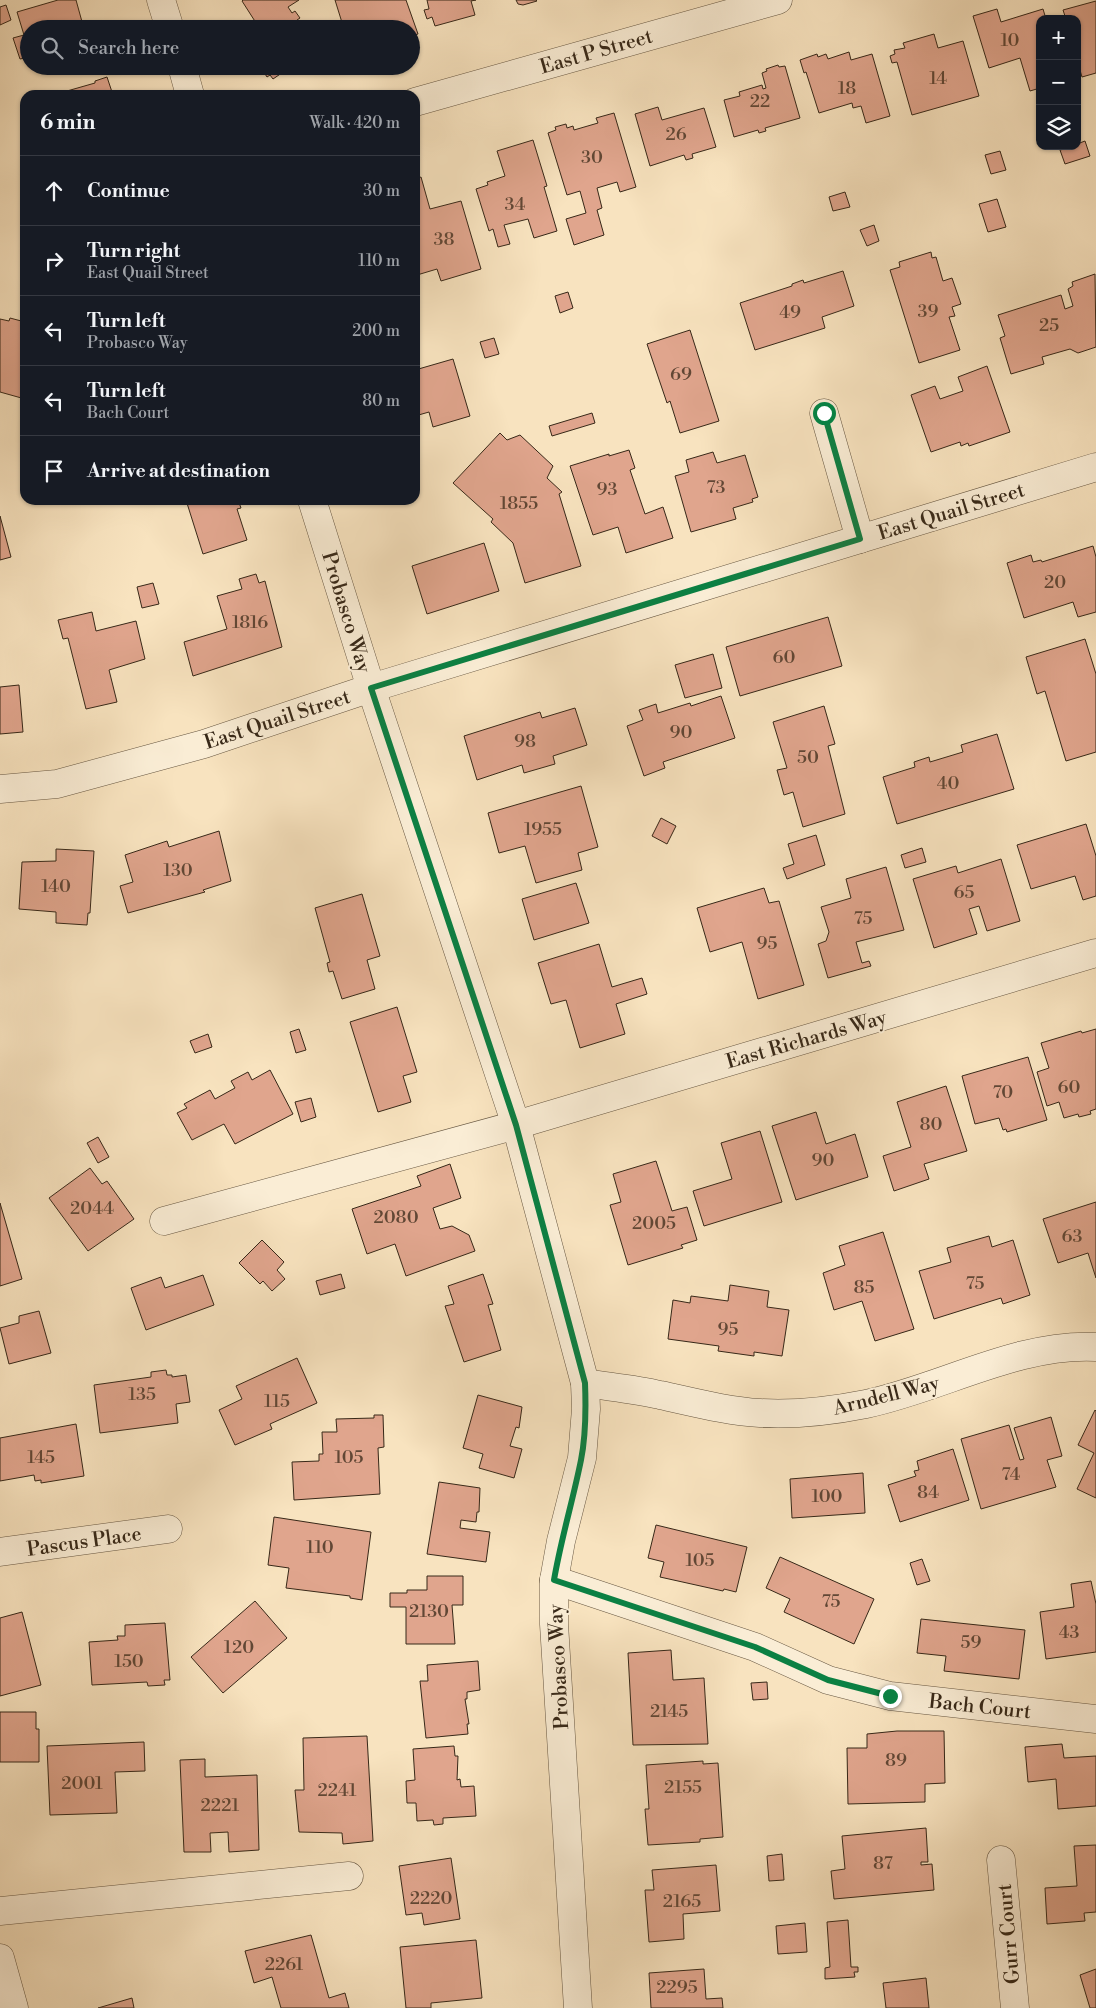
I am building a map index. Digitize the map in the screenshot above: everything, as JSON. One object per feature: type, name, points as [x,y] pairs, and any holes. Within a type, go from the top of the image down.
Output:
[{"type":"street","points":[[161,0],[167,20]]},
{"type":"street","name":"East P Street","points":[[420,101],[778,0]]},
{"type":"street","points":[[184,75],[189,90]]},
{"type":"street","points":[[824,413],[860,539]]},
{"type":"street","name":"East Quail Street","points":[[0,789],[57,784],[204,744],[371,688],[1096,467]]},
{"type":"street","name":"Probasco Way","points":[[314,505],[371,688],[516,1125],[585,1383],[586,1409],[582,1458],[561,1541],[554,1580],[554,1624],[578,2008]]},
{"type":"street","name":"East Richards Way","points":[[164,1221],[516,1125],[1096,953]]},
{"type":"street","name":"Arndell Way","points":[[585,1383],[659,1395],[712,1407],[761,1413],[814,1412],[867,1404],[1036,1352],[1072,1346],[1096,1347]]},
{"type":"street","name":"Pascus Place","points":[[0,1552],[168,1529]]},
{"type":"street","name":"Bach Court","points":[[554,1580],[755,1647],[828,1680],[890,1696],[1096,1719]]},
{"type":"street","name":"Gurr Court","points":[[1001,1860],[1015,2008]]},
{"type":"street","points":[[0,1911],[349,1876]]},
{"type":"street","points":[[0,1958],[14,2008]]},
{"type":"building","points":[[58,0],[76,0],[82,20],[20,20],[20,22],[17,12]]},
{"type":"building","points":[[299,0],[288,7],[292,13],[295,11],[300,18],[297,20],[254,20],[242,1]]},
{"type":"building","points":[[335,0],[406,0],[413,20],[341,20]]},
{"type":"building","points":[[427,0],[476,0],[471,1],[475,15],[435,26],[432,17],[427,19],[424,10],[429,9]]},
{"type":"building","points":[[516,0],[537,1],[523,5],[518,4]]},
{"type":"building","points":[[1096,1],[1096,73],[1082,77],[1081,15],[1065,15],[1063,10]]},
{"type":"building","points":[[6,5],[11,20],[0,25],[0,7]]},
{"type":"building","points":[[997,9],[1001,22],[1043,9],[1045,15],[1036,15],[1036,89],[1030,91],[1020,58],[989,68],[973,16]]},
{"type":"building","points":[[934,34],[938,48],[963,41],[979,96],[912,115],[897,62],[892,63],[890,56],[895,54],[894,50],[905,48],[903,43]]},
{"type":"building","points":[[20,36],[20,59],[13,38]]},
{"type":"building","points":[[849,52],[851,60],[872,54],[890,116],[866,123],[861,106],[853,108],[852,103],[819,113],[806,72],[804,73],[800,60],[817,54],[818,57],[826,54],[828,59]]},
{"type":"building","points":[[778,65],[779,67],[785,66],[800,118],[765,128],[766,131],[759,133],[758,130],[734,137],[724,100],[740,96],[739,92],[762,85],[763,89],[766,88],[762,73],[767,71],[766,69]]},
{"type":"building","points":[[270,75],[279,75],[273,79]]},
{"type":"building","points":[[107,77],[111,90],[70,90],[95,83],[95,81]]},
{"type":"building","points":[[658,107],[662,120],[704,108],[716,147],[692,154],[693,158],[686,160],[684,155],[650,166],[635,114]]},
{"type":"building","points":[[614,113],[636,187],[620,192],[617,182],[597,188],[602,208],[597,210],[604,235],[574,245],[566,219],[586,213],[580,191],[567,195],[548,133],[556,130],[555,127],[566,124],[567,128],[573,126],[574,130],[598,123],[596,118]]},
{"type":"building","points":[[533,140],[547,186],[544,187],[557,231],[534,238],[528,219],[504,225],[510,244],[498,247],[493,229],[489,231],[476,189],[488,185],[487,182],[505,176],[497,151]]},
{"type":"building","points":[[1085,141],[1090,156],[1065,164],[1060,150],[1081,150],[1081,142]]},
{"type":"building","points":[[1000,151],[1006,170],[991,174],[985,155]]},
{"type":"building","points":[[420,177],[430,209],[461,201],[481,269],[441,281],[437,269],[420,274]]},
{"type":"building","points":[[845,192],[850,207],[833,211],[829,197]]},
{"type":"building","points":[[997,199],[1006,227],[988,232],[979,204]]},
{"type":"building","points":[[874,225],[879,241],[867,246],[860,230]]},
{"type":"building","points":[[931,252],[932,258],[936,257],[943,281],[952,278],[961,304],[952,307],[955,316],[949,317],[960,350],[919,363],[890,270],[900,267],[899,262]]},
{"type":"building","points":[[843,271],[854,306],[822,317],[825,328],[755,350],[740,303],[792,286],[792,284],[803,280],[804,283]]},
{"type":"building","points":[[1095,274],[1096,347],[1078,353],[1070,349],[1042,357],[1044,364],[1011,374],[1000,338],[1005,336],[998,315],[1061,295],[1065,309],[1073,306],[1068,289],[1073,286],[1072,282]]},
{"type":"building","points":[[568,292],[573,308],[560,313],[555,296]]},
{"type":"building","points":[[10,318],[20,321],[20,398],[0,392],[0,319],[9,321]]},
{"type":"building","points":[[690,330],[719,421],[680,433],[670,401],[667,403],[647,344]]},
{"type":"building","points":[[494,338],[499,354],[485,358],[480,342]]},
{"type":"building","points":[[453,359],[470,416],[433,427],[429,412],[420,415],[420,369]]},
{"type":"building","points":[[987,366],[1010,432],[969,446],[968,443],[961,446],[960,442],[931,452],[911,395],[935,386],[940,399],[963,391],[958,377]]},
{"type":"building","points":[[592,413],[595,423],[552,436],[549,426]]},
{"type":"building","points":[[500,433],[507,440],[520,435],[553,466],[547,478],[562,492],[559,494],[581,566],[525,583],[513,543],[491,522],[493,519],[453,483]]},
{"type":"building","points":[[629,450],[635,468],[630,470],[645,514],[663,507],[673,538],[626,553],[618,527],[593,535],[570,466]]},
{"type":"building","points":[[713,452],[717,463],[745,455],[758,497],[752,499],[753,502],[733,508],[736,519],[691,532],[675,476],[689,472],[686,460]]},
{"type":"building","points":[[188,505],[240,505],[241,508],[237,509],[247,540],[203,554]]},
{"type":"building","points":[[0,516],[11,557],[0,560]]},
{"type":"building","points":[[484,543],[499,591],[427,614],[412,566]]},
{"type":"building","points":[[1093,546],[1096,557],[1096,612],[1078,617],[1073,602],[1024,618],[1007,563],[1031,555],[1033,562],[1041,560],[1042,562]]},
{"type":"building","points":[[256,574],[259,583],[265,581],[282,647],[193,676],[184,642],[227,629],[217,596],[242,589],[239,579]]},
{"type":"building","points":[[153,583],[159,604],[142,608],[137,587]]},
{"type":"building","points":[[92,612],[96,631],[136,621],[145,659],[109,670],[117,702],[86,709],[68,638],[63,639],[58,620]]},
{"type":"building","points":[[828,617],[842,666],[740,696],[726,647]]},
{"type":"building","points":[[1085,639],[1096,674],[1096,752],[1066,761],[1045,691],[1037,694],[1026,657]]},
{"type":"building","points":[[713,654],[722,688],[685,698],[675,665]]},
{"type":"building","points":[[19,685],[23,732],[0,734],[0,687]]},
{"type":"building","points":[[721,696],[735,738],[663,762],[665,768],[644,776],[627,726],[643,720],[639,710],[656,704],[658,713],[690,703],[691,706]]},
{"type":"building","points":[[824,706],[835,744],[828,746],[845,814],[803,827],[793,792],[784,795],[777,770],[787,768],[773,722]]},
{"type":"building","points":[[575,708],[587,745],[553,756],[555,764],[524,773],[522,765],[477,780],[464,736],[540,712],[542,718]]},
{"type":"building","points":[[997,734],[1014,789],[897,824],[883,777],[915,767],[914,762],[929,757],[930,762],[963,752],[961,745]]},
{"type":"building","points":[[581,786],[598,847],[578,853],[582,870],[536,883],[525,846],[499,853],[488,813]]},
{"type":"building","points":[[661,818],[676,826],[667,844],[652,836]]},
{"type":"building","points":[[1086,824],[1096,856],[1096,896],[1083,900],[1075,876],[1031,889],[1017,845]]},
{"type":"building","points":[[219,831],[231,881],[203,890],[205,892],[128,913],[120,886],[133,882],[125,855],[167,841],[169,847]]},
{"type":"building","points":[[816,835],[825,865],[787,879],[783,868],[794,864],[788,844]]},
{"type":"building","points":[[922,848],[926,862],[905,868],[901,855]]},
{"type":"building","points":[[56,849],[94,851],[90,913],[88,913],[87,925],[56,923],[56,912],[19,909],[22,862],[56,861]]},
{"type":"building","points":[[1001,859],[1020,921],[987,931],[979,906],[969,909],[977,934],[934,948],[913,879],[956,866],[958,873]]},
{"type":"building","points":[[886,867],[904,930],[856,942],[862,963],[869,961],[871,966],[828,978],[818,944],[826,941],[829,932],[821,907],[851,898],[846,879]]},
{"type":"building","points":[[576,883],[589,923],[534,940],[522,899]]},
{"type":"building","points":[[764,888],[769,903],[779,901],[804,985],[758,999],[742,942],[710,952],[697,908]]},
{"type":"building","points":[[362,894],[380,956],[367,960],[375,989],[342,999],[333,971],[329,972],[327,963],[330,962],[315,908]]},
{"type":"building","points":[[599,944],[612,987],[642,978],[647,994],[616,1004],[625,1034],[580,1048],[566,1000],[551,1004],[538,963]]},
{"type":"building","points":[[397,1007],[417,1072],[403,1076],[411,1102],[378,1112],[350,1022]]},
{"type":"building","points":[[299,1029],[306,1050],[296,1053],[290,1032]]},
{"type":"building","points":[[1096,1029],[1096,1109],[1090,1111],[1091,1114],[1079,1117],[1078,1114],[1064,1118],[1059,1102],[1047,1106],[1037,1072],[1049,1068],[1041,1043],[1081,1031],[1082,1033]]},
{"type":"building","points":[[208,1034],[212,1047],[195,1053],[190,1041]]},
{"type":"building","points":[[1028,1057],[1047,1120],[1007,1132],[1006,1129],[1003,1130],[999,1118],[975,1124],[962,1076]]},
{"type":"building","points":[[270,1070],[293,1114],[235,1144],[224,1124],[192,1140],[177,1113],[187,1108],[184,1104],[210,1090],[215,1099],[235,1088],[231,1081],[248,1072],[252,1080]]},
{"type":"building","points":[[946,1086],[967,1151],[924,1164],[929,1179],[894,1191],[883,1156],[911,1147],[897,1102]]},
{"type":"building","points":[[311,1098],[316,1117],[301,1122],[295,1102]]},
{"type":"building","points":[[816,1112],[826,1144],[855,1134],[868,1177],[796,1200],[772,1126]]},
{"type":"building","points":[[760,1131],[782,1202],[704,1226],[693,1191],[732,1179],[721,1143]]},
{"type":"building","points":[[98,1137],[109,1157],[98,1163],[87,1143]]},
{"type":"building","points":[[656,1161],[672,1211],[687,1207],[697,1240],[681,1245],[683,1248],[628,1265],[610,1205],[621,1202],[613,1174]]},
{"type":"building","points":[[450,1164],[461,1198],[433,1208],[440,1229],[452,1226],[469,1235],[475,1251],[406,1276],[395,1244],[367,1254],[352,1209],[421,1186],[417,1176]]},
{"type":"building","points":[[90,1168],[102,1184],[107,1181],[134,1219],[88,1251],[49,1198]]},
{"type":"building","points":[[1096,1202],[1096,1278],[1088,1253],[1058,1263],[1043,1219]]},
{"type":"building","points":[[0,1203],[22,1279],[0,1286]]},
{"type":"building","points":[[883,1232],[914,1329],[875,1341],[862,1301],[834,1310],[823,1273],[845,1265],[839,1246]]},
{"type":"building","points":[[989,1236],[992,1247],[1013,1240],[1030,1295],[1003,1304],[1001,1298],[934,1319],[919,1271],[951,1262],[947,1248]]},
{"type":"building","points":[[262,1240],[284,1262],[277,1270],[285,1279],[272,1291],[263,1281],[260,1284],[239,1263]]},
{"type":"building","points":[[341,1274],[345,1288],[320,1295],[316,1281]]},
{"type":"building","points":[[483,1274],[493,1304],[488,1305],[501,1350],[464,1362],[445,1306],[454,1304],[448,1286]]},
{"type":"building","points":[[203,1275],[214,1305],[146,1330],[131,1288],[161,1277],[165,1288]]},
{"type":"building","points":[[730,1285],[769,1291],[767,1307],[789,1310],[782,1356],[754,1352],[754,1356],[718,1351],[719,1346],[668,1339],[673,1300],[690,1303],[691,1296],[728,1301]]},
{"type":"building","points":[[39,1311],[51,1353],[9,1364],[0,1328],[19,1323],[19,1316]]},
{"type":"building","points":[[297,1358],[317,1403],[270,1424],[272,1429],[235,1445],[219,1410],[242,1399],[236,1386]]},
{"type":"building","points":[[166,1370],[167,1375],[172,1375],[172,1377],[186,1375],[190,1402],[176,1404],[178,1423],[100,1433],[94,1385],[151,1377],[151,1372]]},
{"type":"building","points":[[478,1395],[522,1407],[519,1428],[516,1427],[510,1446],[522,1449],[514,1478],[479,1468],[483,1454],[463,1448]]},
{"type":"building","points":[[1095,1410],[1096,1498],[1077,1489],[1094,1453],[1078,1445]]},
{"type":"building","points":[[374,1415],[383,1415],[384,1447],[378,1448],[380,1494],[294,1500],[292,1462],[319,1461],[319,1454],[323,1454],[322,1432],[337,1432],[336,1419],[374,1418]]},
{"type":"building","points":[[1051,1417],[1062,1456],[1047,1460],[1056,1487],[981,1509],[961,1439],[1009,1425],[1020,1460],[1024,1459],[1014,1428]]},
{"type":"building","points":[[76,1424],[84,1476],[41,1483],[41,1480],[35,1481],[34,1475],[0,1481],[0,1438]]},
{"type":"building","points":[[953,1449],[969,1500],[900,1522],[888,1485],[916,1476],[914,1471],[919,1470],[917,1461]]},
{"type":"building","points":[[863,1473],[865,1513],[792,1518],[790,1479]]},
{"type":"building","points":[[439,1482],[480,1488],[479,1512],[477,1512],[476,1522],[461,1520],[460,1528],[490,1532],[486,1562],[427,1554]]},
{"type":"building","points":[[274,1517],[371,1532],[362,1600],[350,1598],[350,1596],[286,1588],[289,1568],[268,1565]]},
{"type":"building","points":[[656,1525],[747,1547],[736,1592],[724,1589],[723,1591],[660,1577],[664,1562],[648,1558]]},
{"type":"building","points":[[780,1557],[874,1599],[854,1644],[784,1612],[790,1599],[766,1588]]},
{"type":"building","points":[[922,1559],[930,1581],[917,1585],[910,1563]]},
{"type":"building","points":[[427,1576],[463,1576],[463,1605],[452,1605],[455,1644],[406,1644],[406,1607],[390,1607],[390,1593],[407,1593],[407,1590],[427,1590]]},
{"type":"building","points":[[1091,1581],[1096,1604],[1096,1652],[1046,1659],[1040,1612],[1074,1607],[1071,1584]]},
{"type":"building","points":[[255,1601],[287,1638],[223,1693],[191,1657]]},
{"type":"building","points":[[22,1612],[41,1685],[0,1696],[0,1618]]},
{"type":"building","points":[[921,1619],[1025,1630],[1019,1679],[944,1671],[946,1656],[917,1653]]},
{"type":"building","points":[[165,1623],[170,1680],[164,1680],[165,1685],[148,1686],[147,1682],[92,1685],[89,1642],[118,1640],[117,1636],[125,1636],[125,1625]]},
{"type":"building","points":[[671,1650],[673,1680],[704,1678],[708,1744],[633,1745],[628,1653]]},
{"type":"building","points":[[478,1661],[480,1690],[467,1692],[467,1699],[465,1699],[469,1724],[467,1724],[468,1734],[426,1738],[420,1681],[428,1681],[427,1665]]},
{"type":"building","points":[[767,1682],[768,1699],[753,1700],[751,1683]]},
{"type":"building","points":[[0,1712],[36,1712],[36,1729],[39,1729],[39,1762],[0,1762]]},
{"type":"building","points":[[897,1731],[944,1731],[945,1783],[925,1784],[925,1802],[848,1804],[847,1748],[867,1748],[867,1734]]},
{"type":"building","points":[[367,1736],[373,1841],[343,1844],[342,1833],[299,1832],[295,1790],[304,1790],[303,1738]]},
{"type":"building","points":[[144,1742],[145,1771],[115,1772],[117,1813],[50,1815],[47,1746]]},
{"type":"building","points":[[1062,1744],[1064,1758],[1096,1756],[1096,1806],[1058,1809],[1056,1779],[1028,1782],[1025,1747]]},
{"type":"building","points":[[454,1746],[455,1756],[458,1756],[457,1780],[460,1779],[461,1787],[474,1786],[476,1816],[443,1818],[443,1824],[434,1825],[433,1820],[417,1821],[416,1803],[407,1803],[406,1781],[415,1780],[413,1749]]},
{"type":"building","points":[[205,1759],[205,1777],[257,1775],[259,1850],[229,1852],[228,1832],[210,1833],[211,1852],[184,1852],[180,1760]]},
{"type":"building","points":[[703,1761],[703,1764],[718,1763],[723,1837],[700,1839],[700,1842],[648,1845],[645,1809],[649,1809],[646,1765]]},
{"type":"building","points":[[926,1828],[928,1862],[921,1862],[921,1865],[932,1864],[934,1890],[834,1899],[831,1871],[845,1869],[842,1836]]},
{"type":"building","points":[[1096,1845],[1096,1912],[1084,1913],[1085,1921],[1047,1924],[1045,1888],[1077,1886],[1074,1846]]},
{"type":"building","points":[[782,1854],[784,1880],[769,1881],[767,1856]]},
{"type":"building","points":[[451,1858],[460,1919],[424,1925],[422,1913],[406,1915],[399,1866]]},
{"type":"building","points":[[716,1865],[720,1911],[683,1914],[684,1939],[649,1942],[645,1890],[654,1890],[652,1870]]},
{"type":"building","points":[[848,1920],[851,1967],[858,1967],[858,1972],[854,1972],[855,1977],[825,1979],[825,1968],[830,1967],[827,1922]]},
{"type":"building","points":[[805,1923],[807,1952],[778,1954],[776,1926]]},
{"type":"building","points":[[311,1935],[329,1998],[345,1993],[349,2008],[281,2008],[272,1977],[254,1983],[245,1951]]},
{"type":"building","points":[[476,1940],[482,1998],[431,2003],[431,2008],[406,2008],[400,1947]]},
{"type":"building","points":[[704,1969],[706,1999],[722,1998],[723,2008],[651,2008],[649,1973]]},
{"type":"building","points":[[1096,1969],[1096,2008],[1090,2008],[1080,1975]]},
{"type":"building","points":[[926,1978],[929,2008],[886,2008],[883,1983]]},
{"type":"building","points":[[132,1998],[134,2008],[98,2008]]},
{"type":"route","points":[[824,413],[860,539],[371,688],[516,1125],[585,1383],[586,1409],[582,1458],[561,1541],[554,1580],[755,1647],[828,1680],[890,1696]]}]
